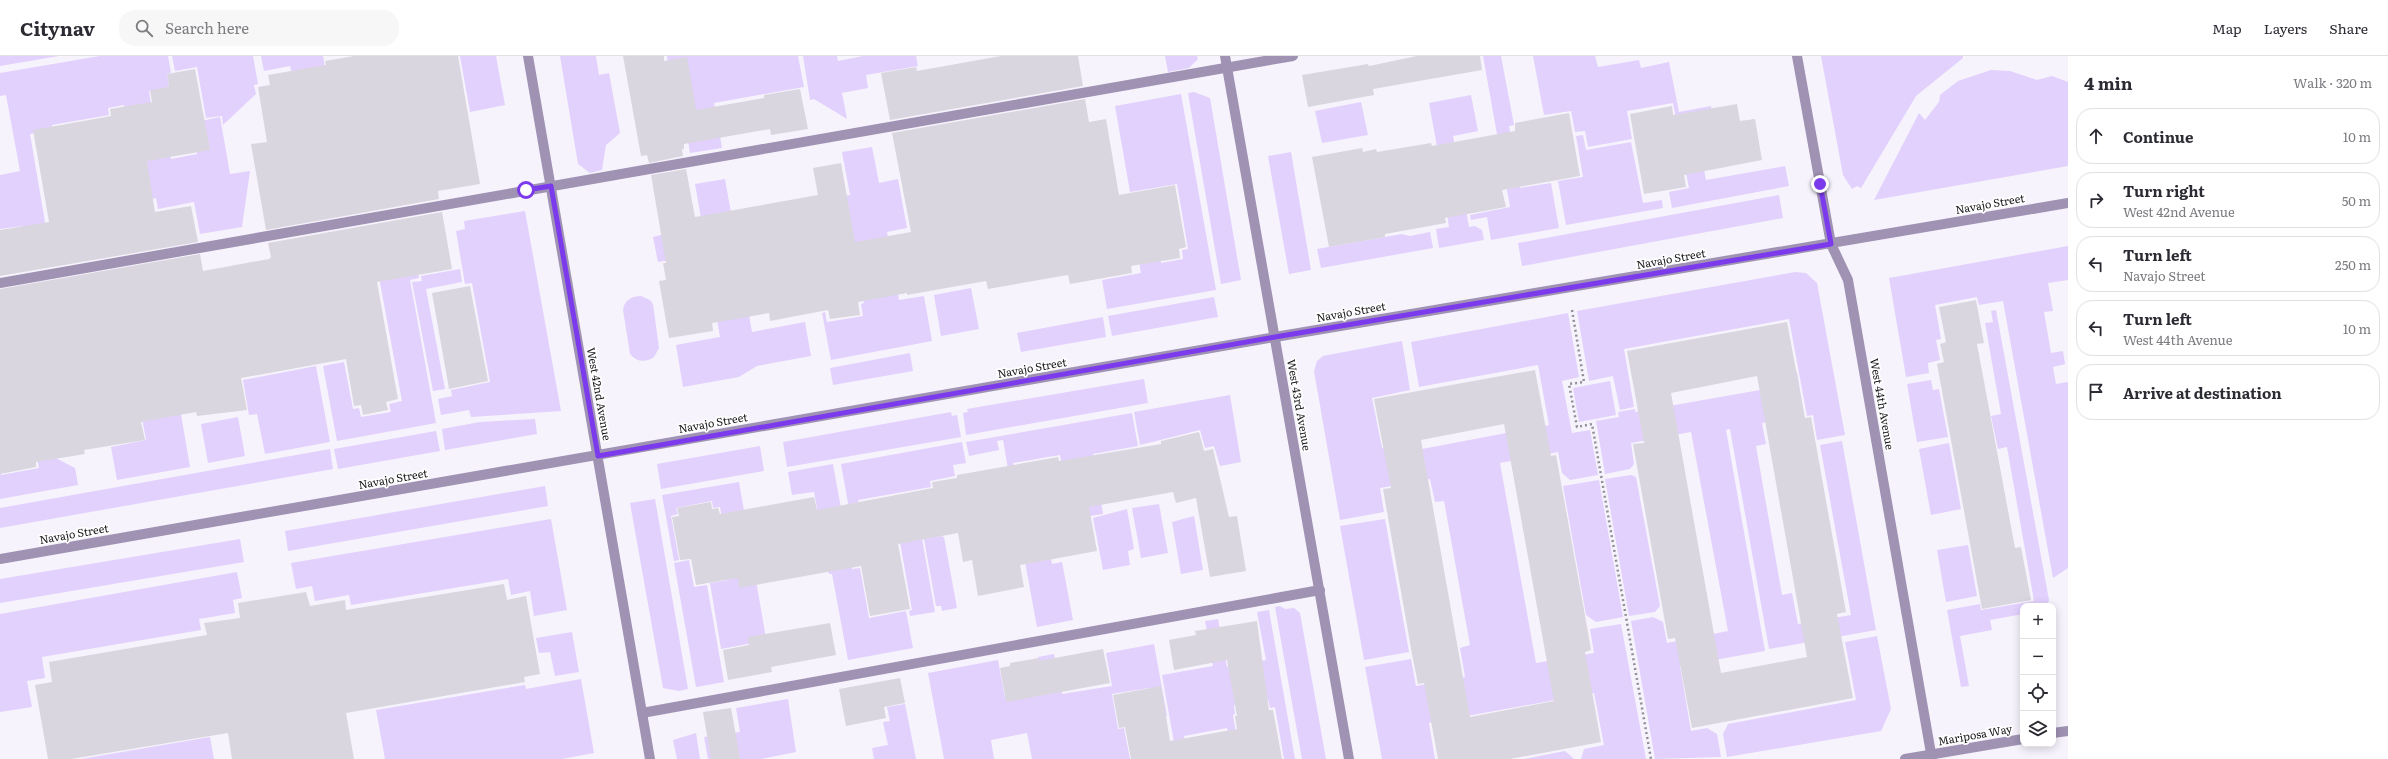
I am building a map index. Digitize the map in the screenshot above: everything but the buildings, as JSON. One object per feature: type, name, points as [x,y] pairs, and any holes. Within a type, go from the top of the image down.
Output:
[{"type":"street","name":"West 42nd Avenue","points":[[528,56],[650,759]]},
{"type":"street","name":"West 43rd Avenue","points":[[1226,56],[1350,759]]},
{"type":"street","points":[[0,283],[1293,56]]},
{"type":"street","name":"West 44th Avenue","points":[[1797,56],[1831,244],[1848,280],[1931,757]]},
{"type":"street","name":"Navajo Street","points":[[0,559],[1275,337],[2068,203]]},
{"type":"street","points":[[642,713],[1320,590]]},
{"type":"street","points":[[2056,733],[2068,731]]},
{"type":"street","name":"Mariposa Way","points":[[1905,759],[1931,757],[2020,739]]},
{"type":"path","points":[[1572,308],[1584,382],[1569,384],[1577,427],[1592,424],[1651,759]]},
{"type":"shaded area","points":[[0,56],[59,56],[0,66]]},
{"type":"shaded area","points":[[100,56],[168,56],[171,73],[167,74],[169,87],[149,91],[157,141],[125,111],[124,105],[108,108],[109,115],[52,125],[52,130],[30,134],[46,228],[24,232],[23,226],[0,229],[0,175],[20,171],[6,95],[0,96],[0,73]]},
{"type":"shaded area","points":[[172,56],[253,56],[258,84],[254,85],[256,94],[223,125],[222,116],[206,118],[197,67],[175,71]]},
{"type":"shaded area","points":[[261,56],[323,56],[335,125],[293,78],[290,66],[264,71]]},
{"type":"shaded area","points":[[460,56],[496,56],[505,105],[470,112]]},
{"type":"shaded area","points":[[560,56],[596,56],[599,75],[609,73],[620,133],[606,145],[602,170],[590,173],[578,164]]},
{"type":"shaded area","points":[[667,56],[798,56],[804,87],[714,103],[722,148],[690,153],[682,104],[675,105]]},
{"type":"shaded area","points":[[803,56],[837,56],[838,61],[863,56],[916,56],[918,66],[866,75],[868,88],[842,93],[847,119],[814,99],[810,100]]},
{"type":"shaded area","points":[[1165,56],[1197,56],[1198,59],[1189,68],[1168,72]]},
{"type":"shaded area","points":[[1483,56],[1501,56],[1514,125],[1509,126],[1520,188],[1551,183],[1559,228],[1491,240],[1487,217],[1471,220],[1470,215],[1510,207]]},
{"type":"shaded area","points":[[1533,56],[1595,56],[1598,67],[1639,60],[1641,68],[1669,62],[1679,112],[1711,106],[1714,122],[1683,155],[1673,103],[1627,111],[1632,139],[1588,147],[1585,131],[1575,132],[1571,111],[1544,115]]},
{"type":"shaded area","points":[[1821,56],[1963,56],[1963,58],[1916,96],[1861,188],[1857,186],[1852,189],[1843,175]]},
{"type":"shaded area","points":[[1991,70],[2010,71],[2037,80],[2052,76],[2068,82],[2068,166],[1874,200],[1919,113],[1925,120],[1939,102],[1940,95],[1958,81]]},
{"type":"shaded area","points":[[1194,92],[1210,98],[1241,280],[1221,284],[1188,93]]},
{"type":"shaded area","points":[[1181,94],[1216,290],[1107,309],[1102,280],[1141,273],[1127,195],[1160,256],[1161,263],[1183,259],[1182,250],[1188,249],[1177,184],[1130,192],[1115,106]]},
{"type":"shaded area","points":[[1471,95],[1478,131],[1453,136],[1469,227],[1475,226],[1482,230],[1484,240],[1439,248],[1436,229],[1449,227],[1447,213],[1449,212],[1429,103]]},
{"type":"shaded area","points":[[1361,102],[1368,135],[1322,143],[1315,111]]},
{"type":"shaded area","points":[[220,117],[230,174],[250,171],[242,227],[200,234],[194,202],[158,209],[156,198],[133,203],[128,173],[148,169],[144,146],[167,142],[171,159],[197,154],[192,123]]},
{"type":"shaded area","points":[[1583,135],[1586,150],[1631,142],[1643,203],[1662,200],[1663,208],[1566,225],[1558,181],[1583,177],[1576,136]]},
{"type":"shaded area","points":[[872,147],[879,183],[898,179],[907,228],[887,232],[899,300],[924,296],[932,341],[831,360],[822,313],[825,312],[827,322],[863,316],[861,304],[864,303],[847,212],[825,199],[850,195],[842,152]]},
{"type":"shaded area","points":[[1291,152],[1311,270],[1289,274],[1268,156]]},
{"type":"shaded area","points":[[1701,154],[1706,180],[1785,166],[1789,186],[1672,208],[1669,192],[1689,188],[1683,157]]},
{"type":"shaded area","points":[[725,179],[752,332],[805,322],[811,356],[757,366],[739,377],[683,387],[676,345],[720,337],[706,254],[658,262],[653,237],[702,224],[695,184]]},
{"type":"shaded area","points":[[1779,195],[1783,218],[1522,266],[1518,243]]},
{"type":"shaded area","points":[[525,211],[561,411],[471,417],[469,410],[441,415],[438,399],[452,396],[451,390],[490,382],[472,283],[465,284],[456,231],[465,229],[464,221]]},
{"type":"shaded area","points":[[410,232],[419,278],[410,280],[436,423],[337,441],[323,366],[344,362],[353,409],[359,408],[361,417],[391,412],[389,404],[402,401],[378,272]]},
{"type":"shaded area","points":[[1430,232],[1433,248],[1321,268],[1317,249],[1402,234],[1410,236]]},
{"type":"shaded area","points":[[2068,246],[2068,280],[2048,283],[2053,311],[2044,312],[2051,353],[2063,351],[2065,364],[2053,367],[2056,384],[2068,382],[2068,568],[2053,578],[2003,301],[1979,305],[1977,297],[1935,305],[1941,339],[1936,340],[1940,360],[1928,363],[1929,373],[1906,377],[1889,278]]},
{"type":"shaded area","points":[[460,269],[462,282],[426,289],[445,389],[433,391],[412,282],[422,281],[421,276]]},
{"type":"shaded area","points":[[1795,272],[1806,273],[1817,283],[1845,435],[1817,440],[1813,415],[1807,416],[1789,319],[1624,349],[1634,407],[1620,410],[1613,376],[1589,381],[1577,311]]},
{"type":"shaded area","points":[[971,288],[979,329],[941,336],[934,295]]},
{"type":"shaded area","points":[[641,296],[650,300],[653,304],[659,348],[654,357],[644,361],[635,359],[630,354],[623,310],[626,302],[634,297]]},
{"type":"shaded area","points":[[1214,297],[1218,317],[1112,336],[1108,316]]},
{"type":"shaded area","points":[[1996,310],[2049,600],[2048,603],[2022,603],[2034,601],[2007,447],[1998,449],[1991,416],[2001,414],[1985,323],[1993,322],[1991,311]]},
{"type":"shaded area","points":[[1568,313],[1579,377],[1562,381],[1572,433],[1590,430],[1598,475],[1570,480],[1562,473],[1558,452],[1500,463],[1536,663],[1594,653],[1590,629],[1621,624],[1646,759],[1581,759],[1584,749],[1604,745],[1594,693],[1429,723],[1435,759],[1382,759],[1365,667],[1411,659],[1416,686],[1465,677],[1460,648],[1470,645],[1444,501],[1435,502],[1430,479],[1380,488],[1384,512],[1340,520],[1314,371],[1317,361],[1323,356],[1402,341],[1410,390],[1372,398],[1382,448],[1420,442],[1422,449],[1549,425],[1538,365],[1419,387],[1411,342]]},
{"type":"shaded area","points":[[164,315],[190,467],[117,480],[111,447],[146,440],[129,346]]},
{"type":"shaded area","points":[[1103,317],[1106,337],[1021,352],[1017,333]]},
{"type":"shaded area","points":[[910,353],[913,371],[833,385],[830,368]]},
{"type":"shaded area","points":[[316,366],[330,442],[265,454],[257,414],[249,415],[243,380]]},
{"type":"shaded area","points":[[1797,372],[1804,415],[1762,423],[1766,444],[1756,446],[1782,595],[1792,593],[1798,624],[1851,615],[1820,445],[1842,441],[1876,630],[1769,649],[1730,429],[1726,430],[1765,651],[1680,666],[1691,731],[1707,728],[1717,734],[1721,757],[1655,759],[1631,621],[1653,617],[1663,622],[1667,643],[1728,631],[1691,432],[1631,443],[1634,464],[1630,469],[1605,474],[1596,421],[1619,417],[1618,412],[1635,409],[1635,412],[1760,390],[1758,379]]},
{"type":"shaded area","points":[[1144,379],[1148,403],[966,435],[963,413],[968,412],[967,409]]},
{"type":"shaded area","points":[[1931,380],[1933,390],[1939,389],[1948,437],[1917,442],[1907,384]]},
{"type":"shaded area","points":[[1610,381],[1616,415],[1579,422],[1573,388]]},
{"type":"shaded area","points":[[1230,395],[1241,462],[1220,466],[1214,446],[1205,448],[1200,430],[1140,445],[1134,412]]},
{"type":"shaded area","points":[[26,397],[46,453],[75,468],[78,485],[0,499],[0,468],[1,475],[39,468]]},
{"type":"shaded area","points":[[951,412],[952,416],[957,415],[961,437],[787,467],[783,442]]},
{"type":"shaded area","points":[[1132,413],[1138,446],[1093,454],[1103,514],[1071,519],[1060,455],[1013,463],[1024,532],[1019,533],[1003,440],[997,441],[999,450],[969,456],[966,442]]},
{"type":"shaded area","points":[[238,417],[245,456],[208,463],[201,424]]},
{"type":"shaded area","points":[[535,419],[537,434],[445,450],[442,429],[480,422]]},
{"type":"shaded area","points":[[436,431],[440,451],[338,469],[334,449]]},
{"type":"shaded area","points":[[962,442],[966,463],[953,465],[955,476],[930,481],[931,487],[858,500],[864,535],[854,537],[841,464]]},
{"type":"shaded area","points":[[1949,443],[1961,509],[1931,515],[1919,449]]},
{"type":"shaded area","points":[[760,446],[764,471],[661,489],[657,464]]},
{"type":"shaded area","points":[[330,449],[333,469],[0,528],[0,508]]},
{"type":"shaded area","points":[[833,464],[852,569],[860,568],[869,618],[906,611],[913,648],[848,660],[832,574],[829,574],[814,492],[792,495],[788,472]]},
{"type":"shaded area","points":[[1631,475],[1636,477],[1660,606],[1655,612],[1629,616],[1605,479]]},
{"type":"shaded area","points":[[1599,480],[1623,617],[1596,622],[1586,615],[1563,486]]},
{"type":"shaded area","points":[[739,482],[767,644],[759,642],[721,649],[710,583],[728,580],[723,555],[728,554],[720,507],[713,508],[712,501],[676,508],[678,514],[671,516],[679,560],[674,561],[662,495]]},
{"type":"shaded area","points":[[545,486],[548,506],[288,551],[285,531]]},
{"type":"shaded area","points":[[655,499],[688,689],[679,691],[663,688],[630,503]]},
{"type":"shaded area","points":[[1159,504],[1168,553],[1141,558],[1132,508]]},
{"type":"shaded area","points":[[1127,509],[1134,549],[1128,551],[1130,565],[1103,570],[1093,518]]},
{"type":"shaded area","points":[[1194,516],[1203,570],[1181,574],[1172,522]]},
{"type":"shaded area","points":[[551,519],[567,610],[534,616],[530,591],[511,595],[508,579],[351,605],[349,595],[315,601],[312,586],[296,589],[291,563]]},
{"type":"shaded area","points":[[1385,519],[1409,652],[1364,660],[1340,526]]},
{"type":"shaded area","points":[[1020,535],[1047,538],[1052,564],[1062,562],[1073,620],[1037,627]]},
{"type":"shaded area","points":[[941,536],[944,537],[957,608],[942,611],[941,606],[936,606],[924,539]]},
{"type":"shaded area","points":[[240,539],[244,562],[0,603],[0,579]]},
{"type":"shaded area","points":[[922,539],[935,612],[910,616],[909,611],[912,610],[900,542]]},
{"type":"shaded area","points":[[1968,545],[1977,596],[1946,602],[1937,550]]},
{"type":"shaded area","points":[[689,560],[694,587],[707,585],[724,682],[696,687],[674,563]]},
{"type":"shaded area","points":[[237,572],[242,598],[233,600],[235,613],[199,619],[201,630],[42,657],[45,678],[27,681],[32,707],[0,712],[0,614]]},
{"type":"shaded area","points":[[2020,603],[2020,615],[1990,620],[1992,630],[1960,636],[1969,686],[1961,687],[1947,610],[1980,604],[1981,610]]},
{"type":"shaded area","points":[[1280,606],[1285,609],[1294,608],[1300,613],[1326,759],[1302,759],[1275,607]]},
{"type":"shaded area","points":[[1269,610],[1295,759],[1284,759],[1275,707],[1270,708],[1268,699],[1234,705],[1235,714],[1233,715],[1240,759],[1233,759],[1227,728],[1184,736],[1188,759],[1177,759],[1162,675],[1213,666],[1205,621],[1218,619],[1227,667],[1266,660],[1257,612]]},
{"type":"shaded area","points":[[572,632],[579,672],[555,676],[550,652],[539,653],[536,638]]},
{"type":"shaded area","points":[[1877,636],[1891,709],[1881,731],[1727,757],[1723,734],[1728,724],[1856,700],[1845,642]]},
{"type":"shaded area","points":[[1154,644],[1167,716],[1154,718],[1149,688],[1112,694],[1118,729],[1124,728],[1130,759],[1032,759],[1027,733],[991,740],[994,759],[944,759],[928,673],[998,660],[1005,698],[1045,691],[1038,657],[1054,654],[1062,694],[1112,686],[1106,653]]},
{"type":"shaded area","points":[[581,679],[594,753],[562,759],[385,759],[376,710],[525,685],[526,689]]},
{"type":"shaded area","points":[[788,699],[796,752],[761,759],[708,759],[704,737],[740,732],[736,708]]},
{"type":"shaded area","points":[[905,704],[916,759],[874,759],[872,748],[888,745],[883,722],[890,721],[887,707]]},
{"type":"shaded area","points":[[696,733],[700,759],[677,759],[673,740]]},
{"type":"shaded area","points":[[210,737],[214,759],[81,759]]},
{"type":"shaded area","points":[[1565,751],[1574,759],[1524,759]]},
{"type":"route","points":[[526,190],[551,186],[598,456],[1275,337],[1831,244],[1820,184]]}]
